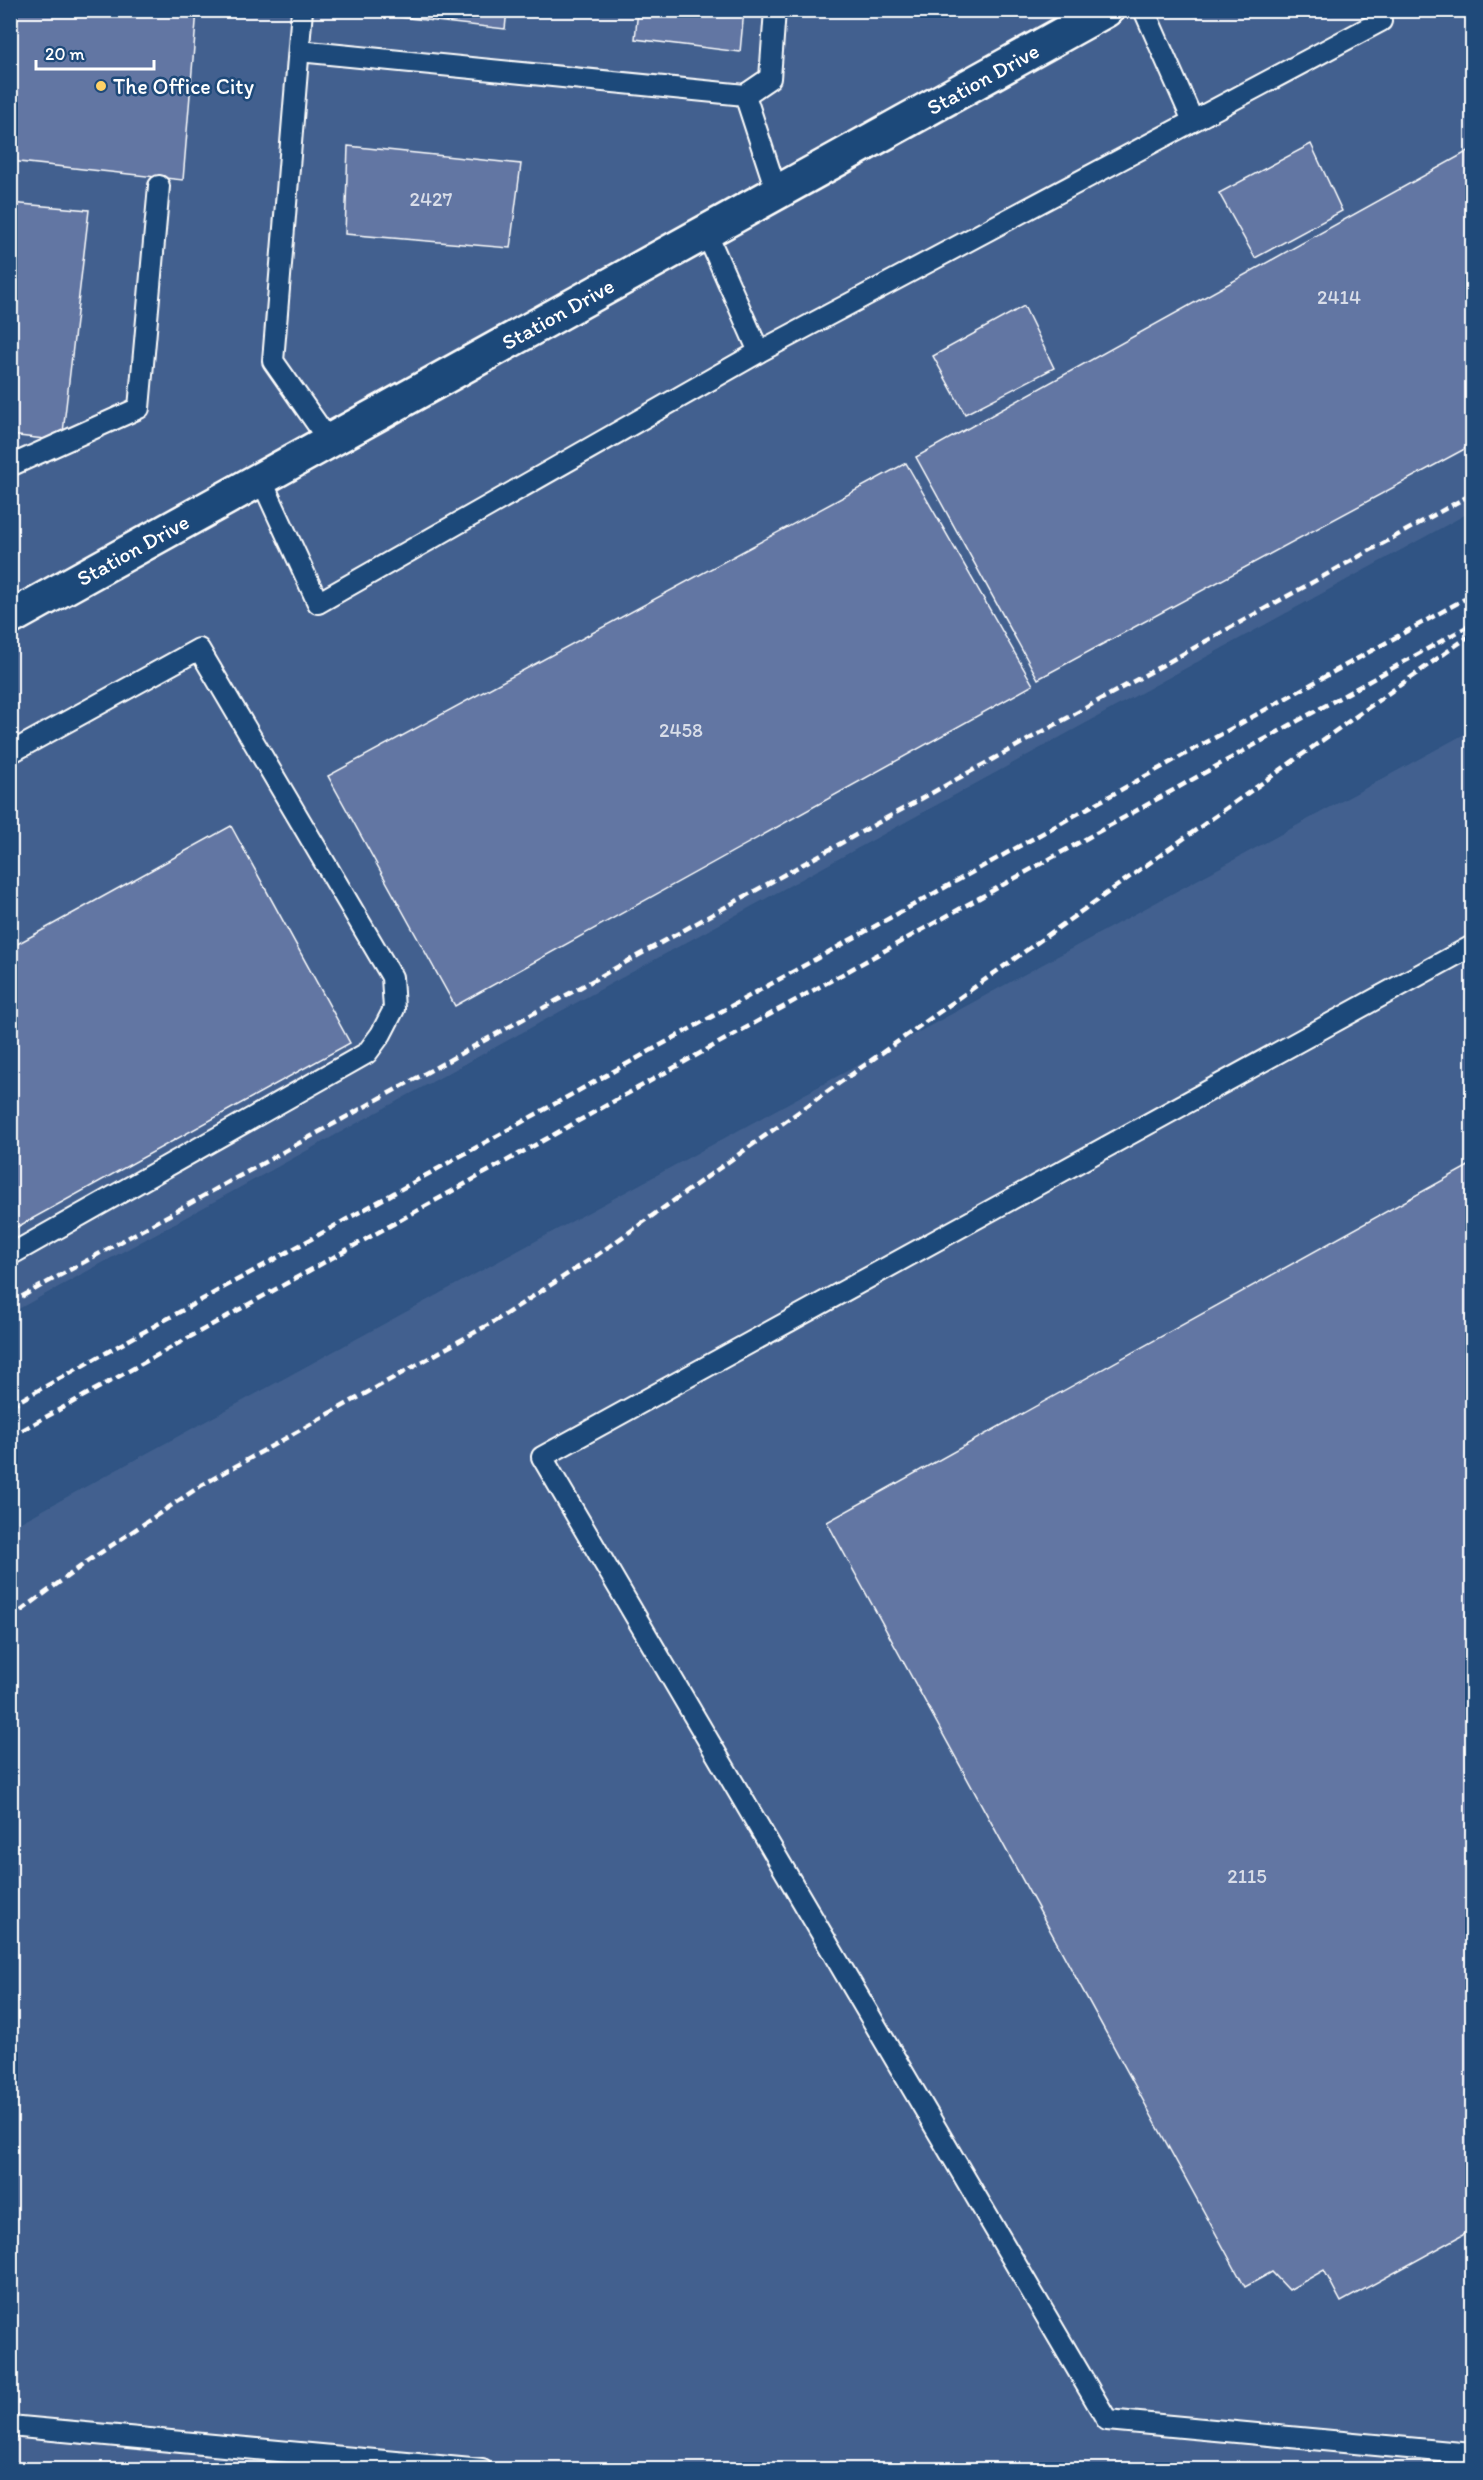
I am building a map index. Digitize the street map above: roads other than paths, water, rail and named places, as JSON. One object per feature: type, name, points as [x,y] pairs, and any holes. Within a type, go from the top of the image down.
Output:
[{"type":"street","name":"Station Drive","points":[[10,618],[1106,10]]},
{"type":"lane","points":[[302,10],[273,361],[329,441]]},
{"type":"lane","points":[[299,51],[745,95],[770,78],[775,10]]},
{"type":"lane","points":[[1144,10],[1193,121]]},
{"type":"lane","points":[[261,479],[318,603],[759,352],[1381,21]]},
{"type":"lane","points":[[745,95],[777,193]]},
{"type":"lane","points":[[10,466],[139,408],[159,186]]},
{"type":"lane","points":[[706,232],[759,352]]},
{"type":"lane","points":[[10,753],[200,649],[392,977],[394,1009],[381,1034],[367,1053],[10,1255]]},
{"type":"lane","points":[[1473,946],[542,1456],[1107,2420],[1473,2454]]},
{"type":"lane","points":[[10,2426],[482,2469]]},
{"type":"railway","points":[[10,1303],[1472,494]]},
{"type":"railway","points":[[10,1406],[1472,595]]},
{"type":"railway","points":[[10,1437],[1472,624]]},
{"type":"railway","points":[[10,1619],[88,1561],[202,1485],[495,1321],[597,1255],[1472,634]]},
{"type":"place","name":"The Office City","points":[[101,86]]}]
